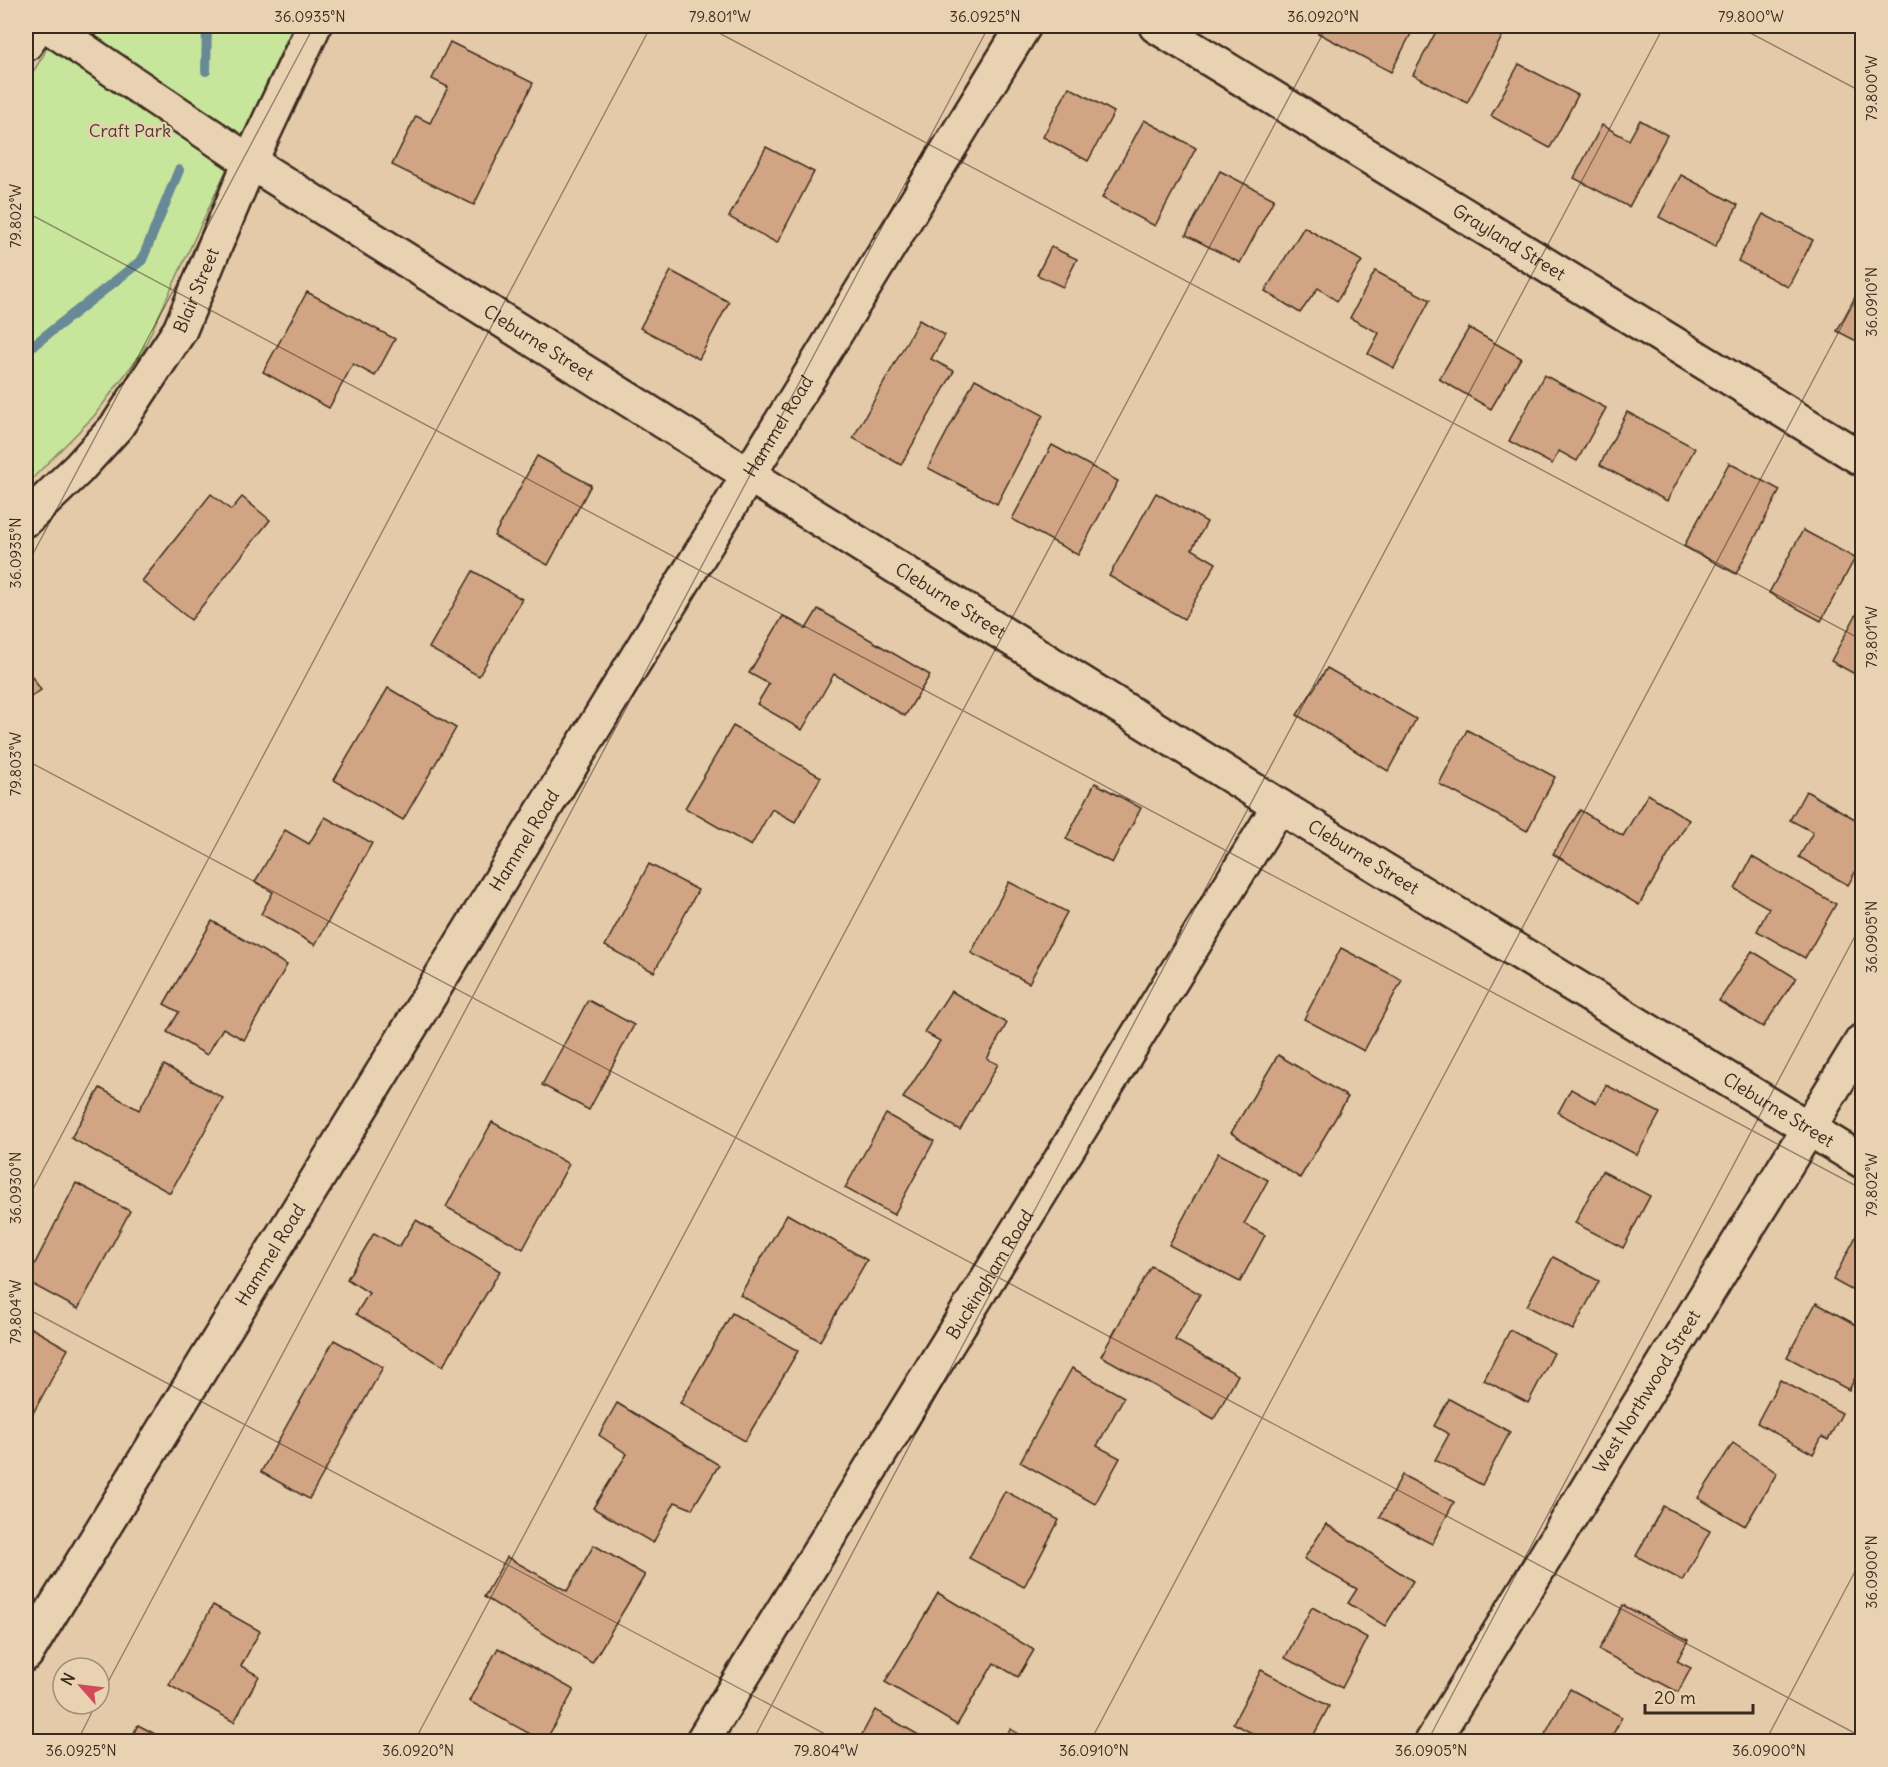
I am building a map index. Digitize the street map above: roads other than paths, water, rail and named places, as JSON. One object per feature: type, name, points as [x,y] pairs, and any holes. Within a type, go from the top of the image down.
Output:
[{"type":"street","points":[[26,44],[37,26]]},
{"type":"street","name":"Cleburne Street","points":[[48,26],[250,162],[1279,807],[1863,1161]]},
{"type":"street","name":"Blair Street","points":[[26,519],[78,469],[117,426],[180,330],[250,162],[314,26]]},
{"type":"street","name":"Hammel Road","points":[[26,1654],[1023,26]]},
{"type":"street","name":"Grayland Street","points":[[1156,26],[1863,459]]},
{"type":"street","name":"Buckingham Road","points":[[702,1742],[1279,807]]},
{"type":"street","name":"West Northwood Street","points":[[1432,1742],[1863,1041]]},
{"type":"waterway","points":[[206,71],[207,26]]},
{"type":"waterway","points":[[26,351],[142,260],[179,170]]},
{"type":"park label","name":"Craft Park","points":[[130,131]]}]
